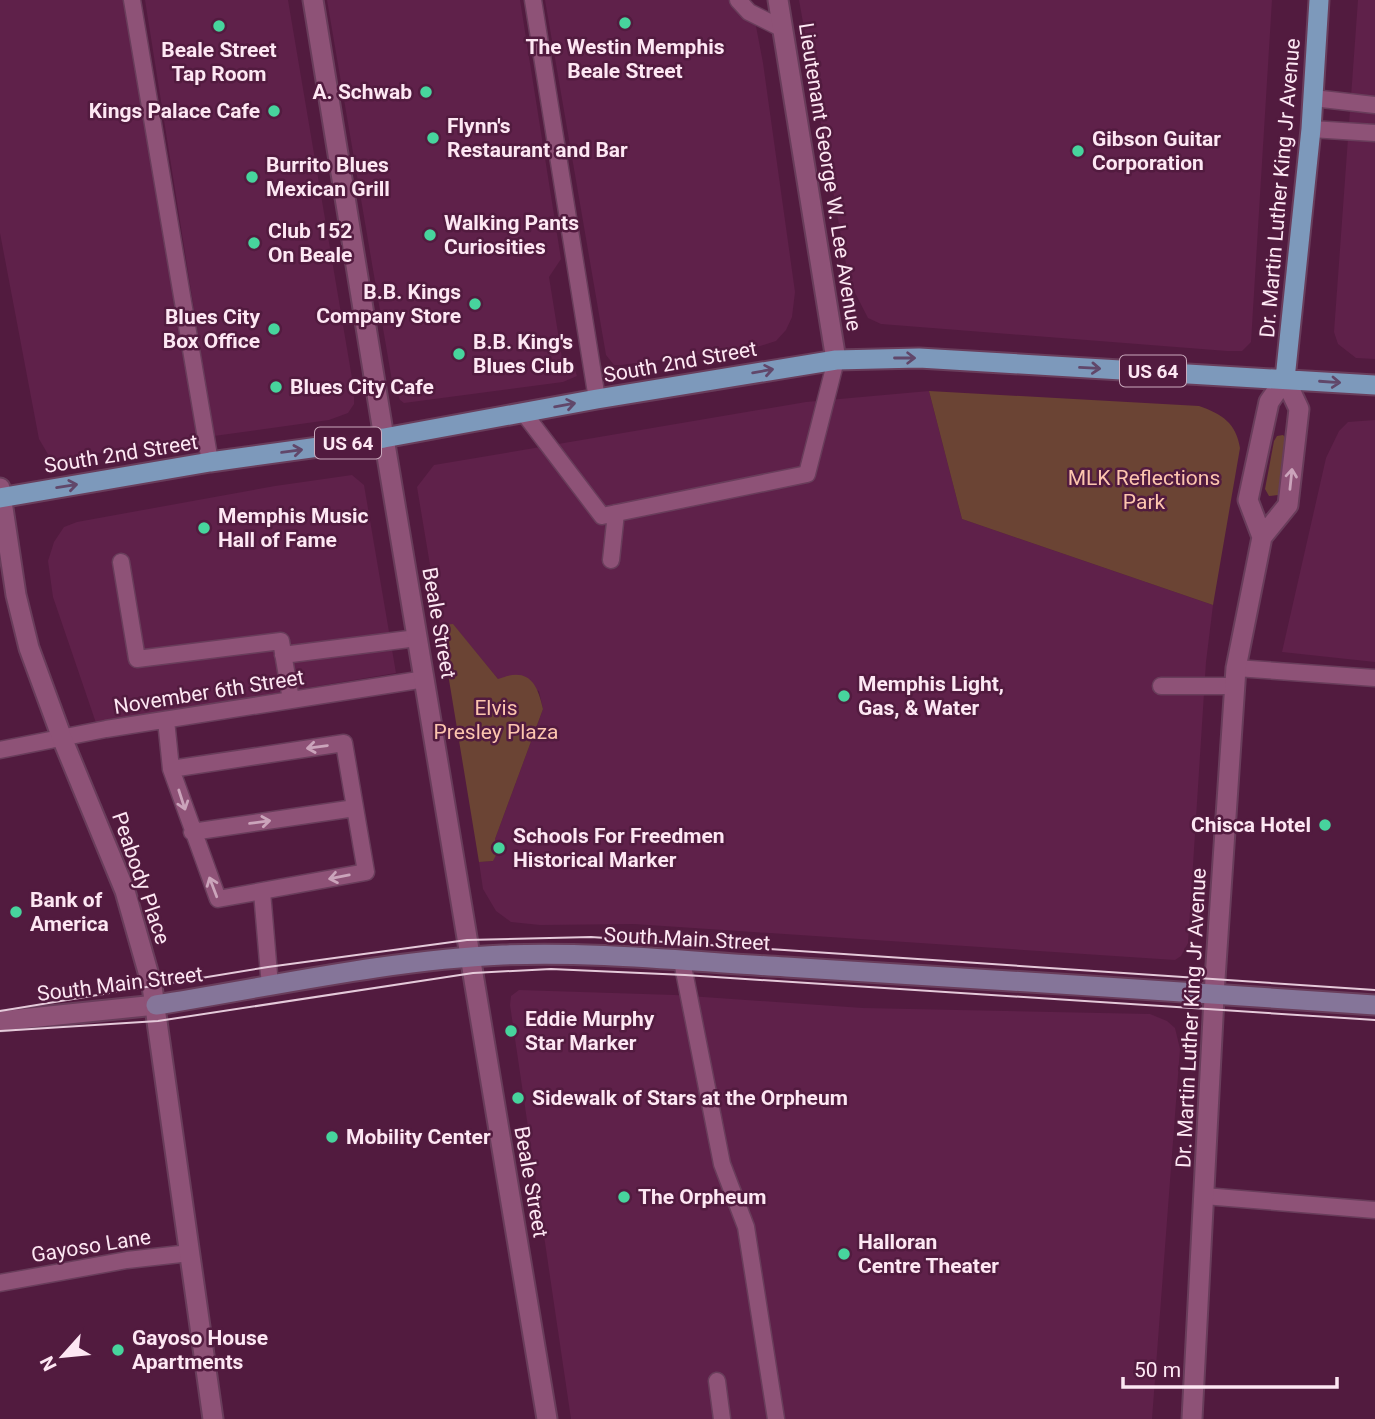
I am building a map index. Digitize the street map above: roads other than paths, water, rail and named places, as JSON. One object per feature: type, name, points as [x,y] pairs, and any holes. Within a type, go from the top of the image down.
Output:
[{"type":"main road","name":"Dr. Martin Luther King Jr Avenue","points":[[1285,379],[1311,129],[1320,0]]},
{"type":"main road","name":"South 2nd Street","points":[[0,495],[384,438],[597,399],[836,360],[919,358],[1375,385]]},
{"type":"main road","name":"South Main Street","points":[[156,1005],[353,972],[506,954],[682,961],[1375,1005]]},
{"type":"street","name":"Beale Street","points":[[313,0],[547,1419]]},
{"type":"street","name":"Lieutenant George W. Lee Avenue","points":[[778,0],[836,360]]},
{"type":"street","name":"Dr. Martin Luther King Jr Avenue","points":[[1262,537],[1248,500],[1269,402],[1285,379]]},
{"type":"street","name":"Dr. Martin Luther King Jr Avenue","points":[[1192,1419],[1214,994],[1235,677],[1262,537],[1288,505],[1299,409],[1285,379]]},
{"type":"street","name":"Peabody Place","points":[[0,495],[16,595],[29,648],[62,738],[125,891],[136,923],[156,1005],[213,1419]]},
{"type":"street","name":"South Main Street","points":[[0,1021],[156,1005]]},
{"type":"lane","points":[[132,0],[210,462]]},
{"type":"lane","points":[[533,0],[597,399]]},
{"type":"lane","points":[[738,0],[749,12],[783,29]]},
{"type":"lane","points":[[1312,98],[1375,105]]},
{"type":"lane","points":[[1311,129],[1375,133]]},
{"type":"lane","points":[[523,412],[602,516],[807,474],[836,360]]},
{"type":"lane","points":[[611,559],[616,513]]},
{"type":"lane","points":[[121,562],[137,659],[281,641],[291,700]]},
{"type":"lane","points":[[283,654],[417,638]]},
{"type":"lane","points":[[1161,685],[1235,677],[1375,678]]},
{"type":"lane","name":"November 6th Street","points":[[0,750],[166,720],[425,679]]},
{"type":"lane","points":[[166,720],[171,769],[218,899],[366,872],[344,743],[171,769]]},
{"type":"lane","points":[[192,832],[355,808]]},
{"type":"lane","points":[[262,892],[270,986]]},
{"type":"lane","points":[[682,961],[722,1164],[746,1227],[776,1419]]},
{"type":"lane","points":[[1204,1196],[1375,1210]]},
{"type":"lane","name":"Gayoso Lane","points":[[0,1283],[127,1260],[190,1253]]},
{"type":"lane","points":[[717,1381],[722,1419]]},
{"type":"tram line","points":[[0,1011],[268,967],[467,940],[591,937],[1375,990]]},
{"type":"tram line","points":[[0,1031],[158,1021],[473,973],[551,969],[685,975],[1375,1020]]},
{"type":"place","name":"The Westin Memphis Beale Street","points":[[625,23]]},
{"type":"place","name":"Beale Street Tap Room","points":[[219,26]]},
{"type":"place","name":"A. Schwab","points":[[426,92]]},
{"type":"place","name":"Kings Palace Cafe","points":[[274,111]]},
{"type":"place","name":"Flynn's Restaurant and Bar","points":[[433,138]]},
{"type":"place","name":"Gibson Guitar Corporation","points":[[1078,151]]},
{"type":"place","name":"Burrito Blues Mexican Grill","points":[[252,177]]},
{"type":"place","name":"Walking Pants Curiosities","points":[[430,235]]},
{"type":"place","name":"Club 152 On Beale","points":[[254,243]]},
{"type":"place","name":"B.B. Kings Company Store","points":[[475,304]]},
{"type":"place","name":"Blues City Box Office","points":[[274,329]]},
{"type":"place","name":"B.B. King's Blues Club","points":[[459,354]]},
{"type":"place","name":"Blues City Cafe","points":[[276,387]]},
{"type":"place","name":"Memphis Music Hall of Fame","points":[[204,528]]},
{"type":"place","name":"Memphis Light, Gas, & Water","points":[[844,696]]},
{"type":"place","name":"Chisca Hotel","points":[[1325,825]]},
{"type":"place","name":"Schools For Freedmen Historical Marker","points":[[499,848]]},
{"type":"place","name":"Bank of America","points":[[16,912]]},
{"type":"place","name":"Eddie Murphy Star Marker","points":[[511,1031]]},
{"type":"place","name":"Sidewalk of Stars at the Orpheum","points":[[518,1098]]},
{"type":"place","name":"Mobility Center","points":[[332,1137]]},
{"type":"place","name":"The Orpheum","points":[[624,1197]]},
{"type":"place","name":"Halloran Centre Theater","points":[[844,1254]]},
{"type":"place","name":"Gayoso House Apartments","points":[[118,1350]]},
{"type":"park label","name":"MLK Reflections Park","points":[[1144,490]]},
{"type":"park label","name":"Elvis Presley Plaza","points":[[496,720]]}]
